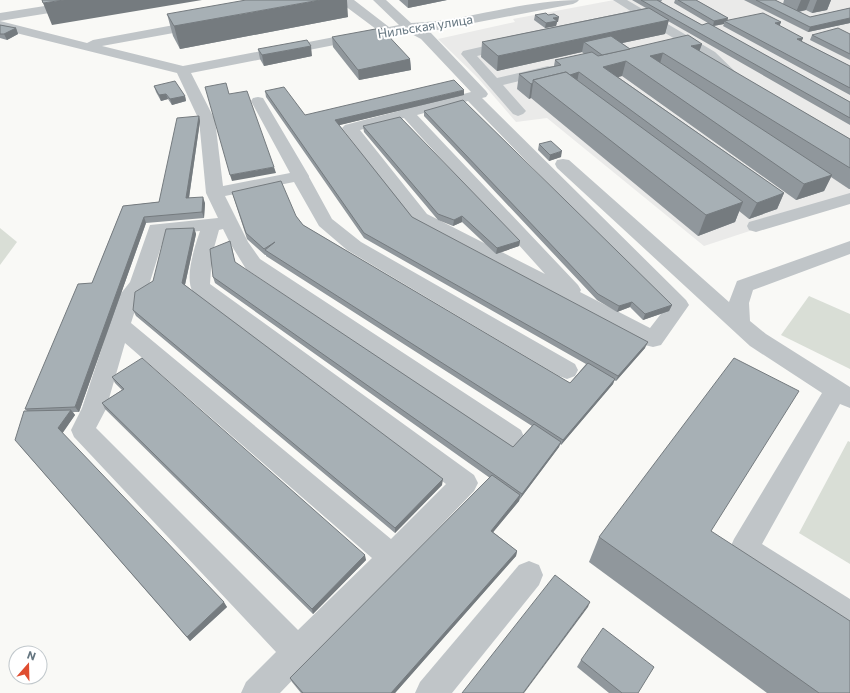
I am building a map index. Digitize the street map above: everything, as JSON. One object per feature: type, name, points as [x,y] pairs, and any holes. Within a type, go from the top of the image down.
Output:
[{"type":"street","points":[[0,17],[105,0]]},
{"type":"street","points":[[343,0],[349,2],[386,31]]},
{"type":"street","points":[[379,0],[408,27],[426,36],[482,91],[680,305],[653,339],[421,218],[350,128],[407,113],[482,91],[559,68]]},
{"type":"street","name":"Нильская улица","points":[[183,70],[408,27],[436,26],[573,0]]},
{"type":"street","points":[[619,0],[710,55],[735,79],[749,87]]},
{"type":"street","points":[[628,18],[643,14]]},
{"type":"street","points":[[86,46],[210,22]]},
{"type":"street","points":[[0,24],[183,70],[207,120],[215,193],[221,224],[239,243],[253,264],[512,436]]},
{"type":"street","points":[[663,44],[685,39]]},
{"type":"street","points":[[518,112],[482,91],[468,54],[521,42]]},
{"type":"street","points":[[258,101],[301,176],[325,222],[354,246],[567,370]]},
{"type":"street","points":[[407,113],[582,302]]},
{"type":"street","points":[[563,164],[758,340],[843,395],[744,548],[850,616]]},
{"type":"street","points":[[215,193],[301,176]]},
{"type":"street","points":[[756,226],[850,198]]},
{"type":"street","points":[[221,224],[157,229],[139,285],[130,296],[94,409],[82,430],[298,652]]},
{"type":"street","points":[[221,224],[202,254],[200,287],[465,483],[257,693]]},
{"type":"street","points":[[740,324],[739,303],[744,286],[850,247]]},
{"type":"street","points":[[120,326],[392,557]]},
{"type":"street","points":[[432,693],[529,575]]},
{"type":"shaded area","points":[[614,0],[850,0],[850,198],[704,246],[547,118],[516,122],[478,78],[438,39],[515,22],[513,19]]},
{"type":"shaded area","points":[[0,228],[17,242],[0,265]]},
{"type":"shaded area","points":[[809,296],[850,314],[850,369],[781,335]]},
{"type":"shaded area","points":[[848,441],[850,442],[850,564],[799,533]]},
{"type":"building","points":[[42,0],[64,0],[43,3]]},
{"type":"building","points":[[246,0],[320,0],[174,26],[167,14]]},
{"type":"building","points":[[641,0],[657,0],[702,25],[708,23],[850,102],[850,118]]},
{"type":"building","points":[[678,0],[696,0],[728,18],[714,21]]},
{"type":"building","points":[[756,0],[775,0],[810,17],[850,8],[850,18],[810,27]]},
{"type":"building","points":[[649,8],[669,20],[498,56],[482,42]]},
{"type":"building","points":[[546,13],[548,15],[554,14],[559,17],[553,18],[557,21],[546,23],[535,15]]},
{"type":"building","points":[[763,13],[781,22],[775,23],[803,38],[797,39],[850,66],[850,88],[724,21]]},
{"type":"building","points":[[0,25],[16,28],[4,34],[0,34]]},
{"type":"building","points":[[381,28],[410,59],[358,70],[332,37]]},
{"type":"building","points":[[838,28],[850,34],[850,54],[812,35]]},
{"type":"building","points":[[688,35],[702,44],[691,46],[850,139],[850,168],[663,53],[650,56],[832,175],[804,184],[626,61],[603,67],[784,193],[757,203],[579,72],[570,75],[566,72],[533,80],[533,83],[531,84],[519,74],[561,65],[555,60],[592,52],[598,56]]},
{"type":"building","points":[[611,36],[630,49],[602,55],[584,42]]},
{"type":"building","points":[[307,40],[311,46],[262,55],[258,49]]},
{"type":"building","points":[[566,72],[743,202],[706,215],[533,80]]},
{"type":"building","points":[[454,80],[464,90],[335,120],[412,217],[648,342],[618,376],[364,233],[265,91],[284,87],[305,115]]},
{"type":"building","points":[[175,81],[185,96],[170,99],[166,94],[159,95],[154,86]]},
{"type":"building","points":[[226,83],[229,94],[247,91],[274,167],[230,175],[205,87]]},
{"type":"building","points":[[463,100],[672,305],[645,314],[632,302],[619,306],[598,294],[424,111]]},
{"type":"building","points":[[199,116],[186,198],[203,197],[202,212],[144,217],[75,407],[25,409],[78,284],[92,283],[123,206],[159,202],[177,118]]},
{"type":"building","points":[[400,117],[520,241],[497,248],[462,216],[454,220],[438,214],[363,126]]},
{"type":"building","points":[[551,141],[562,151],[550,155],[539,144]]},
{"type":"building","points":[[281,181],[296,216],[303,225],[570,383],[588,363],[615,379],[563,440],[265,250],[275,242],[264,249],[246,233],[232,192]]},
{"type":"building","points":[[194,228],[182,283],[443,479],[395,528],[133,310],[135,292],[153,281],[166,229]]},
{"type":"building","points":[[230,241],[235,262],[513,447],[534,424],[561,442],[522,494],[213,277],[210,249]]},
{"type":"building","points":[[142,358],[365,555],[312,609],[102,403],[124,389],[112,377]]},
{"type":"building","points":[[734,358],[799,391],[711,531],[850,621],[850,693],[819,693],[599,537]]},
{"type":"building","points":[[71,410],[58,428],[224,602],[187,637],[15,440],[24,411]]},
{"type":"building","points":[[492,475],[520,495],[491,531],[517,551],[391,693],[303,693],[290,678]]},
{"type":"building","points":[[555,575],[590,602],[523,693],[462,693]]},
{"type":"building","points":[[603,628],[654,667],[638,693],[622,693],[581,660]]}]
